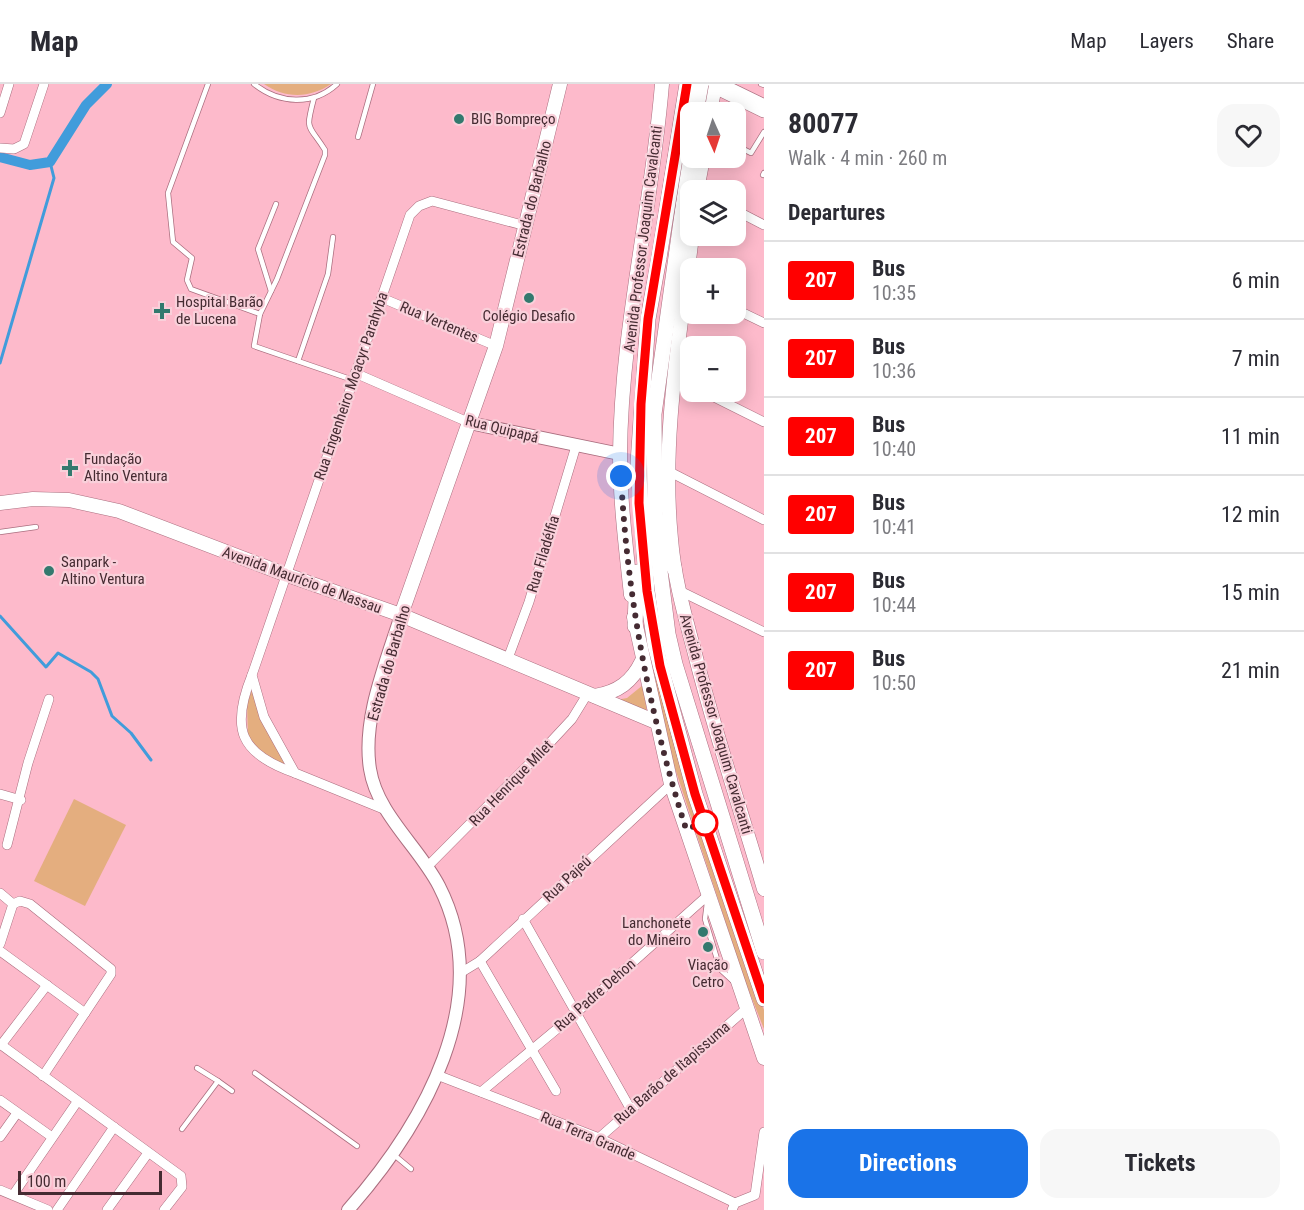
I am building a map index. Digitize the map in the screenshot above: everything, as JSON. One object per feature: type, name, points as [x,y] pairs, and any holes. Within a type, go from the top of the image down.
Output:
[{"type":"main road","name":"Estrada do Barbalho","points":[[401,615],[496,346],[526,226],[526,206],[560,84]]},
{"type":"main road","name":"Avenida Professor Joaquim Cavalcanti","points":[[662,84],[634,286],[620,454],[625,539],[635,626],[671,784],[707,897],[764,1058]]},
{"type":"main road","points":[[635,626],[641,404],[648,319],[687,84]]},
{"type":"main road","points":[[714,84],[764,110]]},
{"type":"main road","points":[[702,102],[714,84]]},
{"type":"main road","points":[[711,102],[714,84]]},
{"type":"main road","points":[[659,116],[665,108],[680,103]]},
{"type":"main road","points":[[674,568],[655,510],[654,414],[688,168]]},
{"type":"main road","name":"Avenida Professor Joaquim Cavalcanti","points":[[682,324],[674,376],[668,471],[674,568],[706,696],[764,890]]},
{"type":"main road","name":"Avenida Maurício de Nassau","points":[[0,503],[53,498],[89,503],[119,511],[286,575],[401,615],[656,722]]},
{"type":"main road","points":[[639,503],[647,591],[660,666],[695,794],[764,999]]},
{"type":"main road","name":"Avenida Professor Joaquim Cavalcanti","points":[[655,510],[668,634],[741,885],[764,952]]},
{"type":"main road","points":[[592,694],[619,689],[636,672],[642,661]]},
{"type":"street","points":[[0,113],[9,84]]},
{"type":"street","points":[[0,148],[14,149],[24,144],[44,84]]},
{"type":"street","name":"Rua Engenheiro Moacyr Parahyba","points":[[387,810],[265,761],[247,743],[241,718],[252,675],[410,215],[425,203],[438,202],[526,226]]},
{"type":"street","points":[[746,216],[764,225]]},
{"type":"street","name":"Rua Vertentes","points":[[382,298],[496,346]]},
{"type":"street","points":[[746,314],[764,323]]},
{"type":"street","points":[[674,376],[680,379]]},
{"type":"street","name":"Rua Quipapá","points":[[354,377],[470,423],[620,454]]},
{"type":"street","points":[[724,402],[764,422]]},
{"type":"street","name":"Rua Filadélfia","points":[[507,661],[529,602],[576,446]]},
{"type":"street","points":[[668,471],[764,520]]},
{"type":"street","points":[[678,590],[764,632]]},
{"type":"street","name":"Estrada do Barbalho","points":[[348,1210],[393,1154],[437,1075],[458,1009],[462,972],[460,946],[454,921],[439,886],[387,810],[371,772],[369,733],[382,675],[401,615]]},
{"type":"street","points":[[252,675],[264,717],[295,773]]},
{"type":"street","name":"Rua Henrique Milet","points":[[427,867],[552,741],[592,694]]},
{"type":"street","points":[[8,845],[21,800],[28,763],[49,699]]},
{"type":"street","name":"Rua Pajeú","points":[[462,972],[480,961],[671,784]]},
{"type":"street","points":[[0,794],[21,800]]},
{"type":"street","points":[[0,893],[13,904]]},
{"type":"street","name":"Rua Padre Dehon","points":[[481,1092],[575,1014],[707,897]]},
{"type":"street","points":[[13,904],[20,902],[36,908],[105,962],[111,974],[43,1076]]},
{"type":"street","points":[[0,944],[13,904]]},
{"type":"street","points":[[523,919],[630,1108]]},
{"type":"street","points":[[0,951],[85,1013]]},
{"type":"street","points":[[480,961],[556,1091]]},
{"type":"street","points":[[46,985],[1,1044],[77,1102],[181,1176],[182,1187],[169,1208]]},
{"type":"street","name":"Rua Barão de Itapissuma","points":[[599,1138],[630,1108],[746,1009]]},
{"type":"street","name":"Rua Terra Grande","points":[[437,1075],[599,1138],[734,1206]]},
{"type":"street","points":[[0,1100],[52,1137]]},
{"type":"street","points":[[13,1196],[77,1102]]},
{"type":"street","points":[[0,1137],[17,1113]]},
{"type":"street","points":[[57,1210],[114,1127]]},
{"type":"street","points":[[734,1206],[759,1194],[764,1132]]},
{"type":"street","points":[[107,1210],[148,1153]]},
{"type":"street","points":[[0,1190],[48,1210]]},
{"type":"lane","points":[[208,84],[168,192],[173,242],[192,258],[187,280],[191,288],[260,314]]},
{"type":"lane","points":[[254,84],[267,94],[284,99],[319,97],[337,84]]},
{"type":"lane","points":[[358,137],[373,84]]},
{"type":"lane","points":[[714,84],[764,101]]},
{"type":"lane","points":[[314,98],[307,122],[312,135],[325,150],[325,155],[272,291],[260,314],[254,346],[354,377]]},
{"type":"lane","points":[[746,150],[751,153],[764,132]]},
{"type":"lane","points":[[272,291],[258,249],[276,204]]},
{"type":"lane","points":[[298,361],[311,315],[328,274],[333,237]]},
{"type":"lane","points":[[0,532],[36,527]]},
{"type":"lane","points":[[197,1068],[232,1091]]},
{"type":"lane","points":[[255,1073],[357,1146]]},
{"type":"lane","points":[[182,1129],[218,1081]]},
{"type":"lane","points":[[393,1154],[411,1169]]},
{"type":"shaded area","points":[[264,84],[331,84],[315,92],[298,95],[281,92]]},
{"type":"shaded area","points":[[649,644],[747,972],[764,1010],[764,1029],[745,981],[666,741]]},
{"type":"shaded area","points":[[643,685],[647,713],[611,701],[627,698]]},
{"type":"shaded area","points":[[252,690],[258,712],[287,768],[274,766],[248,739],[247,704]]},
{"type":"shaded area","points":[[74,799],[126,825],[85,906],[34,881]]},
{"type":"waterway","points":[[0,157],[30,165],[50,162],[86,105],[107,84]]},
{"type":"waterway","points":[[0,363],[54,178],[50,162]]},
{"type":"waterway","points":[[0,616],[46,667],[58,653],[91,672],[98,679],[112,716],[131,733],[151,760]]},
{"type":"bus line","name":"207","points":[[687,84],[648,319],[638,463],[639,503],[647,591],[660,666],[695,794],[764,999]]},
{"type":"place","name":"BIG Bompreço","points":[[459,119]]},
{"type":"place","name":"Colégio Desafio","points":[[529,298]]},
{"type":"place","name":"Hospital Barão de Lucena","points":[[162,311]]},
{"type":"place","name":"Fundação Altino Ventura","points":[[70,468]]},
{"type":"place","name":"Sanpark - Altino Ventura","points":[[49,571]]},
{"type":"place","name":"Lanchonete do Mineiro","points":[[703,932]]},
{"type":"place","name":"Viação Cetro","points":[[708,947]]},
{"type":"route","points":[[621,476],[625,539],[635,626],[671,784],[686,829],[705,823]]}]
